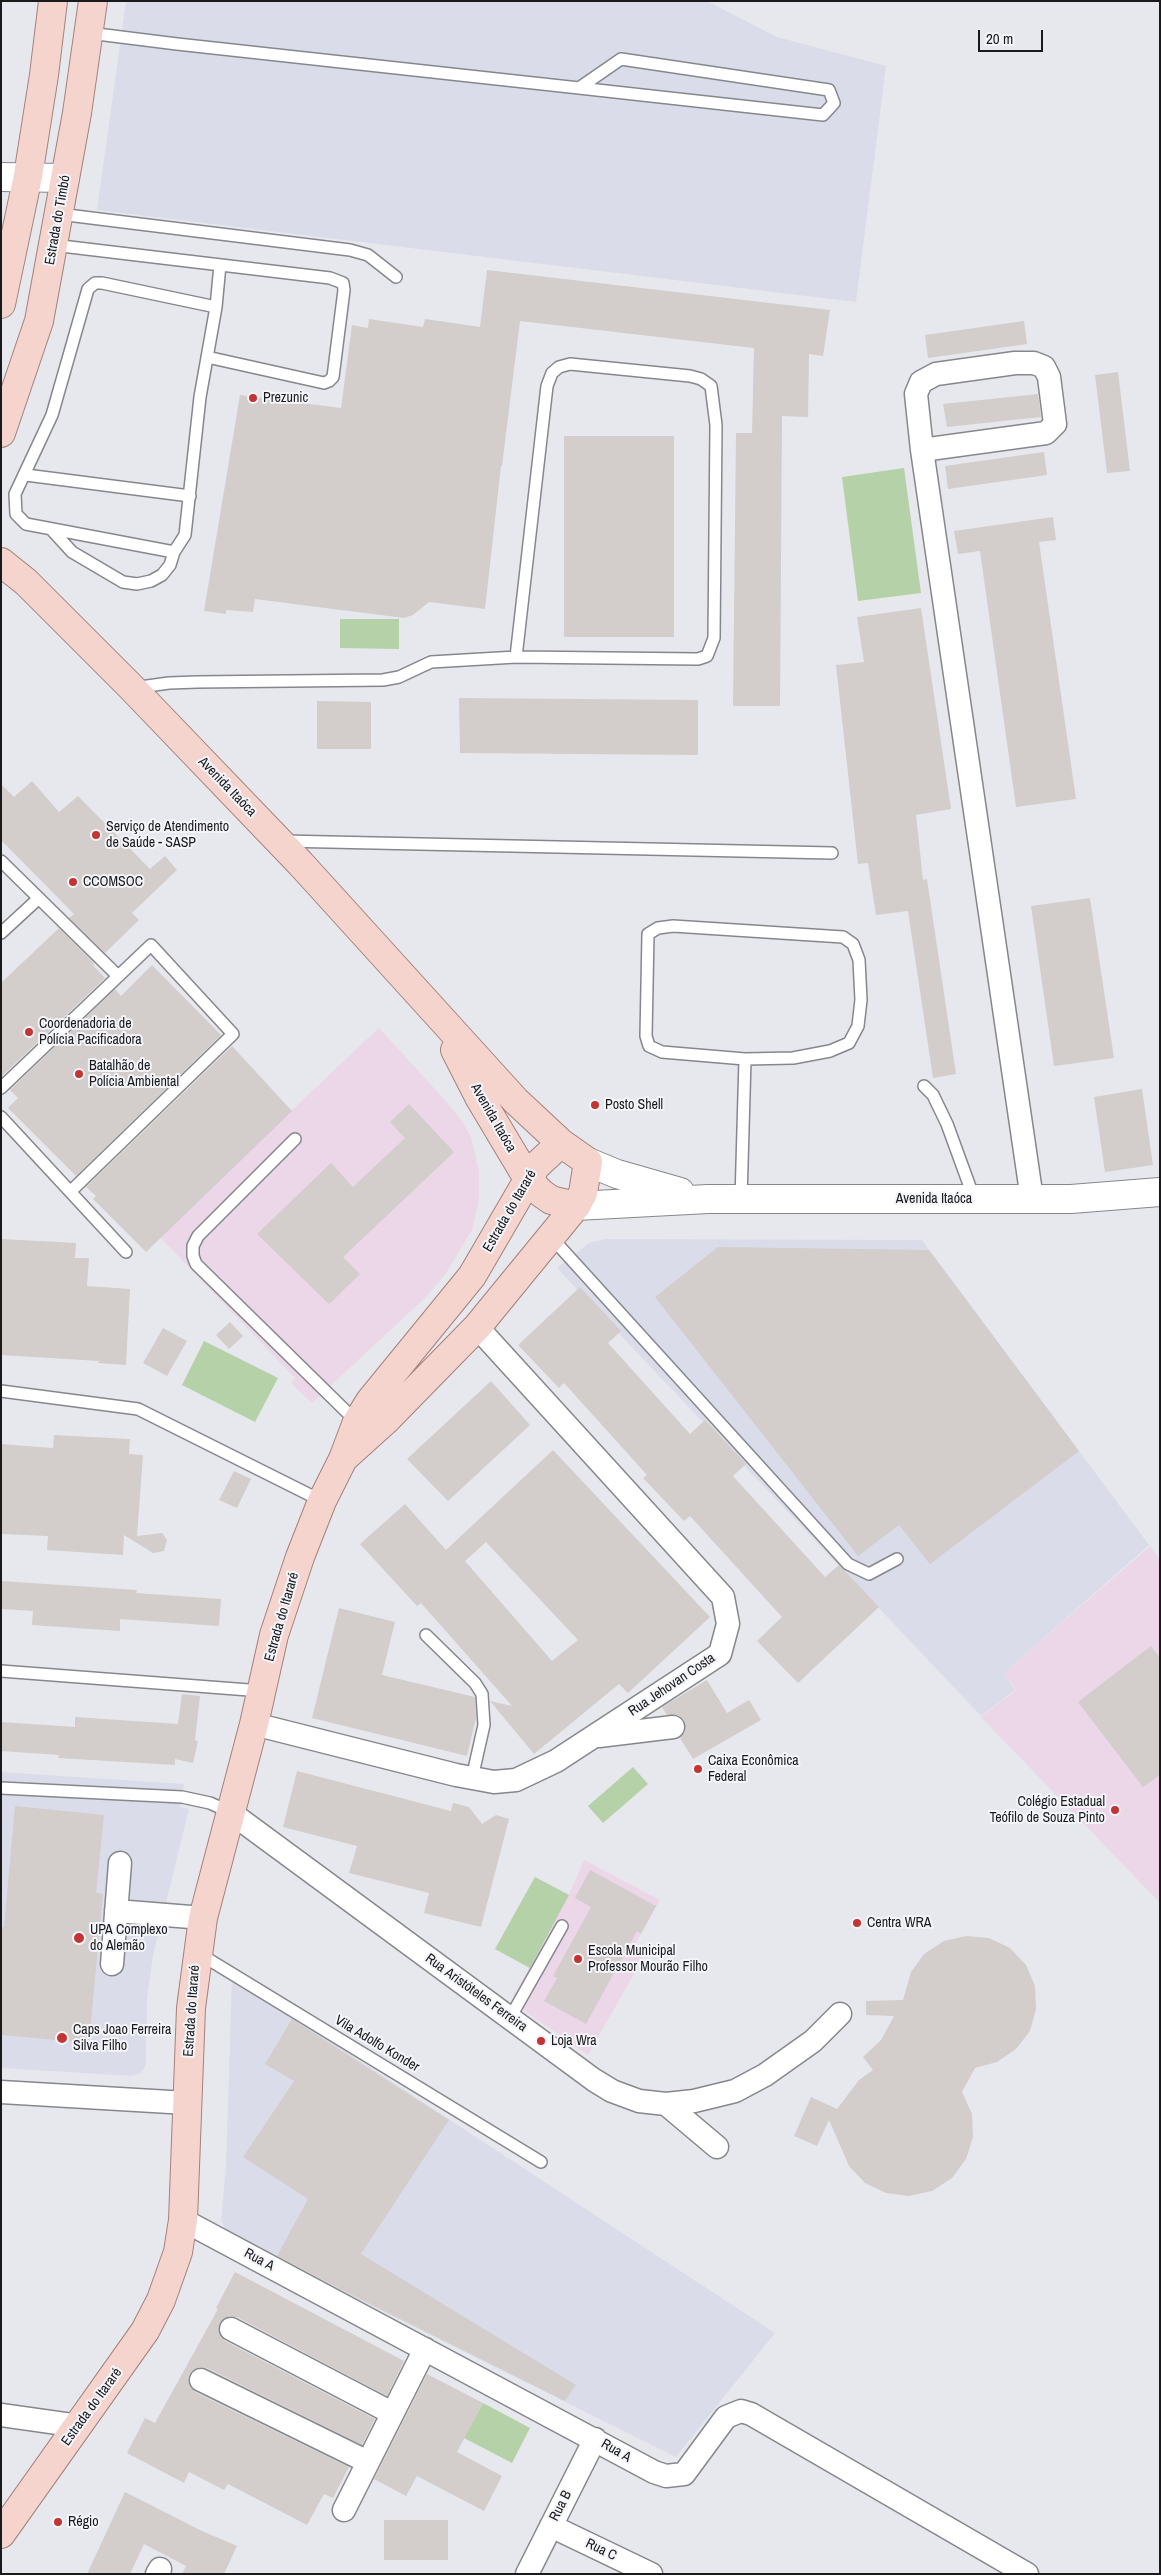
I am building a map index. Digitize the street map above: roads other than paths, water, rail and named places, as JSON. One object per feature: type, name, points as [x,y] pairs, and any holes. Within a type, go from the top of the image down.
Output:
[{"type":"main road","points":[[1,304],[28,176],[53,1]]},
{"type":"main road","name":"Estrada do Timbó","points":[[1,434],[39,321],[59,214],[93,1]]},
{"type":"main road","points":[[1,177],[65,178]]},
{"type":"main road","points":[[1,549],[26,582]]},
{"type":"main road","name":"Avenida Itaóca","points":[[1,562],[26,582],[132,688],[279,841],[516,1101],[561,1143]]},
{"type":"main road","name":"Avenida Itaóca","points":[[442,1022],[479,1097],[528,1179],[541,1193],[551,1200],[576,1206],[708,1199],[1079,1199],[1160,1192]]},
{"type":"main road","points":[[561,1143],[588,1162]]},
{"type":"main road","name":"Estrada do Itararé","points":[[1,2534],[145,2331],[172,2273],[178,2252],[183,2220],[191,2008],[203,1918],[277,1628],[300,1557],[322,1500],[343,1458],[364,1428],[386,1379],[430,1329],[472,1276],[528,1179],[541,1160],[561,1143]]},
{"type":"main road","name":"Avenida Itaóca","points":[[588,1162],[617,1174],[708,1199]]},
{"type":"main road","name":"Estrada do Itararé","points":[[364,1428],[477,1327],[576,1206],[583,1193],[588,1162]]},
{"type":"street","points":[[922,450],[1046,433],[1055,424],[1049,377],[1044,367],[1034,363],[1015,363],[936,374],[921,382],[916,394],[922,450],[1032,1199]]},
{"type":"street","name":"Rua Jehovan Costa","points":[[254,1724],[472,1778],[494,1782],[516,1780],[556,1760],[720,1654],[728,1624],[723,1597],[477,1327]]},
{"type":"street","points":[[593,1737],[673,1727]]},
{"type":"street","name":"Rua Aristóteles Ferreira","points":[[230,1812],[612,2091],[639,2101],[666,2104],[720,2096],[750,2085],[813,2041],[840,2014]]},
{"type":"street","points":[[112,1964],[120,1863]]},
{"type":"street","points":[[116,1911],[203,1918]]},
{"type":"street","points":[[1,2092],[187,2103]]},
{"type":"street","points":[[666,2104],[717,2147]]},
{"type":"street","name":"Rua A","points":[[183,2220],[654,2472],[674,2476],[684,2474],[726,2417],[741,2411],[751,2414],[1027,2574]]},
{"type":"street","points":[[232,2329],[392,2412]]},
{"type":"street","points":[[344,2510],[425,2349]]},
{"type":"street","points":[[201,2380],[368,2462]]},
{"type":"street","points":[[1,2415],[78,2426]]},
{"type":"street","name":"Rua B","points":[[527,2574],[595,2439]]},
{"type":"street","name":"Rua C","points":[[551,2526],[651,2574]]},
{"type":"lane","points":[[89,33],[579,88],[823,114],[834,103],[829,90],[621,58],[579,88]]},
{"type":"lane","points":[[59,214],[350,250],[368,255],[396,277]]},
{"type":"lane","points":[[53,245],[330,278],[343,283],[340,330],[333,377],[324,383],[207,357]]},
{"type":"lane","points":[[51,529],[72,552],[123,582],[137,584],[151,581],[162,575],[170,565],[174,552],[185,535],[200,397],[216,307],[220,265]]},
{"type":"lane","points":[[174,552],[26,524],[16,514],[15,494],[26,475],[52,415],[88,288],[95,283],[102,283],[216,307]]},
{"type":"lane","points":[[132,688],[169,683],[383,680],[399,676],[431,662],[516,656],[698,659],[707,656],[714,638],[716,409],[710,386],[701,379],[690,376],[570,364],[559,367],[552,373],[548,386],[516,656]]},
{"type":"lane","points":[[26,475],[190,496]]},
{"type":"lane","points":[[279,841],[832,853]]},
{"type":"lane","points":[[1,861],[118,976]]},
{"type":"lane","points":[[1,933],[39,898]]},
{"type":"lane","points":[[673,926],[843,937],[853,944],[858,960],[861,1000],[858,1026],[849,1043],[830,1052],[793,1058],[745,1059],[662,1052],[649,1046],[646,1036],[648,934],[658,928],[673,926]]},
{"type":"lane","points":[[1,1088],[151,945],[233,1034],[70,1191]]},
{"type":"lane","points":[[741,1199],[745,1059]]},
{"type":"lane","points":[[924,1086],[933,1094],[975,1200]]},
{"type":"lane","points":[[1,1117],[126,1252]]},
{"type":"lane","points":[[295,1139],[198,1236],[193,1246],[193,1256],[196,1264],[364,1428]]},
{"type":"lane","points":[[550,1236],[848,1564],[869,1574],[897,1559]]},
{"type":"lane","points":[[1,1391],[138,1409],[322,1500]]},
{"type":"lane","points":[[426,1635],[475,1684],[482,1694],[484,1725],[472,1778]]},
{"type":"lane","points":[[1,1671],[262,1691]]},
{"type":"lane","points":[[1,1788],[182,1797],[210,1803],[230,1812]]},
{"type":"lane","points":[[510,2018],[562,1926]]},
{"type":"lane","name":"Vila Adolfo Konder","points":[[197,1952],[541,2162]]},
{"type":"place","name":"Prezunic","points":[[253,398]]},
{"type":"place","name":"Serviço de Atendimento de Saúde - SASP","points":[[96,835]]},
{"type":"place","name":"CCOMSOC","points":[[73,882]]},
{"type":"place","name":"Coordenadoria de Polícia Pacificadora","points":[[29,1032]]},
{"type":"place","name":"Batalhão de Polícia Ambiental","points":[[79,1074]]},
{"type":"place","name":"Posto Shell","points":[[595,1105]]},
{"type":"place","name":"Caixa Econômica Federal","points":[[698,1769]]},
{"type":"place","name":"Colégio Estadual Teófilo de Souza Pinto","points":[[1115,1810]]},
{"type":"place","name":"Centra WRA","points":[[857,1923]]},
{"type":"place","name":"UPA Complexo do Alemão","points":[[79,1938]]},
{"type":"place","name":"Escola Municipal Professor Mourão Filho","points":[[578,1959]]},
{"type":"place","name":"Caps Joao Ferreira Silva Filho","points":[[62,2038]]},
{"type":"place","name":"Loja Wra","points":[[541,2041]]},
{"type":"place","name":"Régio","points":[[58,2522]]}]
